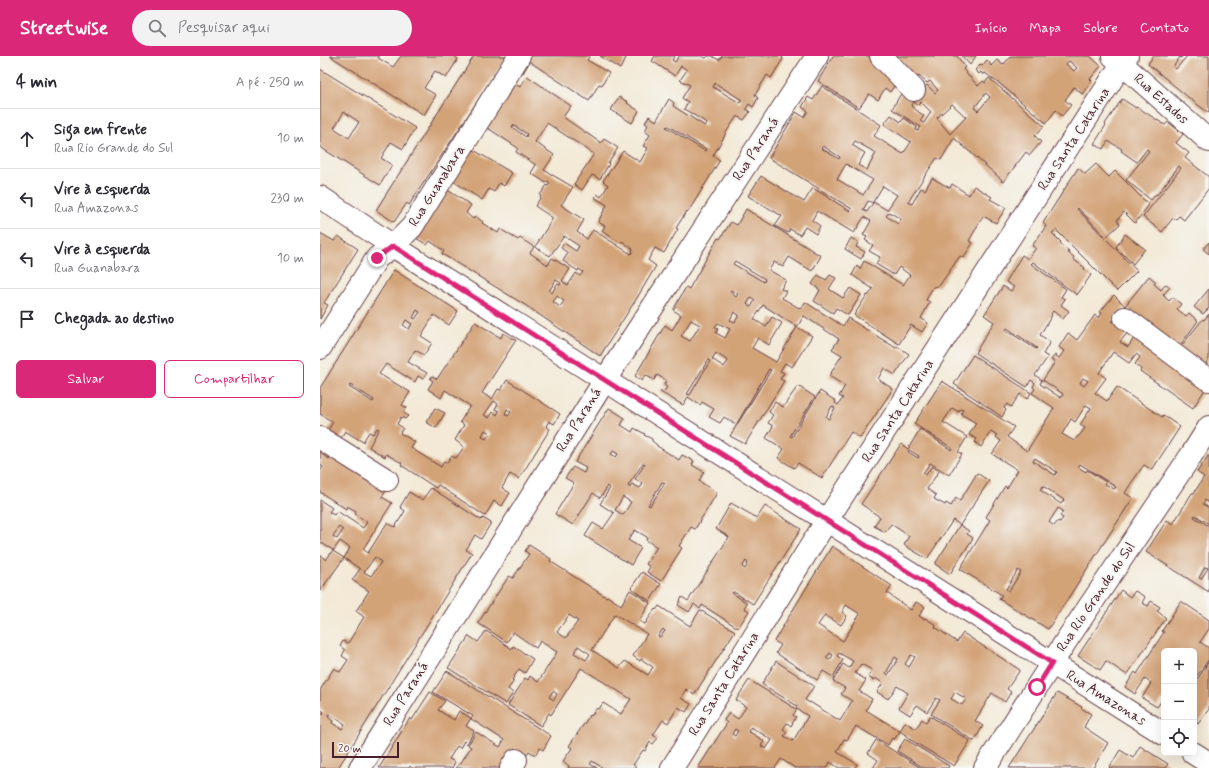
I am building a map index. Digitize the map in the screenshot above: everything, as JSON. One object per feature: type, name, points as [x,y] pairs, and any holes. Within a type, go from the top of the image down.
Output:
[{"type":"street","name":"Rua Guanabara","points":[[320,348],[377,258],[393,246],[412,228],[519,56]]},
{"type":"street","name":"Rua Paraná","points":[[360,768],[605,380],[817,56]]},
{"type":"street","points":[[882,56],[914,90]]},
{"type":"street","name":"Rua Estados","points":[[1121,59],[1209,141]]},
{"type":"street","name":"Rua Santa Catarina","points":[[672,768],[827,520],[1121,59]]},
{"type":"street","name":"Rua Amazonas","points":[[320,197],[393,246],[1161,732]]},
{"type":"street","points":[[1125,318],[1209,380]]},
{"type":"street","name":"Rua Rio Grande do Sul","points":[[985,768],[1052,663],[1209,427]]},
{"type":"street","points":[[320,438],[387,480]]},
{"type":"street","points":[[1197,756],[1209,763]]},
{"type":"building","points":[[330,56],[379,56],[378,58],[393,67],[401,56],[454,56],[458,59],[446,78],[435,71],[424,88],[436,95],[424,115]]},
{"type":"building","points":[[474,56],[507,56],[409,205],[407,203],[394,222],[376,210]]},
{"type":"building","points":[[525,56],[590,56],[587,60],[609,73],[602,85],[599,84],[589,101],[524,58]]},
{"type":"building","points":[[600,56],[622,56],[626,58],[620,69]]},
{"type":"building","points":[[655,56],[675,56],[672,60],[675,62],[679,56],[702,56],[706,58],[708,56],[712,56],[719,60],[722,56],[783,56],[783,59],[771,78],[767,75],[755,95],[758,98],[753,107],[749,104],[746,109],[750,112],[744,120],[737,116],[725,134],[713,156],[720,160],[688,212],[687,211],[676,228],[678,229],[664,253],[655,248],[648,260],[656,266],[600,356],[525,305],[442,254],[444,251],[430,241],[427,245],[410,234],[441,186],[471,205],[466,213],[473,219],[475,216],[483,222],[482,223],[498,233],[500,229],[518,240],[520,238],[534,247],[530,253],[548,265],[552,258],[570,269],[562,281],[568,285],[576,273],[580,276],[583,272],[579,269],[578,271],[563,261],[568,253],[561,248],[564,243],[576,251],[579,246],[564,236],[550,256],[535,247],[553,218],[535,206],[541,197],[540,195],[550,183],[548,181],[546,183],[531,173],[536,165],[516,152],[518,148],[480,123],[509,80],[520,87],[527,76],[571,106],[563,117],[601,143],[604,139],[618,148],[600,179],[592,175],[582,190],[574,184],[594,154],[547,123],[535,142],[554,155],[544,170],[573,187],[561,205],[584,220],[577,232],[587,239],[593,230],[631,254],[633,249],[622,241],[621,243],[602,231],[605,226],[598,222],[607,205],[594,197],[597,194],[601,197],[608,185],[603,181],[623,151],[640,162],[648,148],[643,146],[650,135],[645,131],[648,125],[645,123],[649,116],[656,121],[669,99],[674,103],[673,106],[705,126],[707,123],[684,109],[688,102],[682,98],[690,85],[680,80],[687,70],[681,66],[675,76],[652,61]],"holes":[[[715,83],[742,100],[740,103],[713,87]],[[513,125],[527,134],[526,137],[512,127]],[[668,126],[706,149],[705,151],[666,127]],[[556,280],[561,283],[560,285],[557,284],[552,293],[549,291]],[[557,296],[564,301],[560,307],[553,302]]]},
{"type":"building","points":[[833,56],[877,56],[915,95],[927,85],[935,93],[938,90],[930,81],[927,83],[919,76],[912,81],[888,56],[957,56],[965,67],[963,69],[978,86],[983,81],[985,83],[989,78],[1044,126],[1035,136],[1041,142],[1030,155],[1026,152],[1003,182],[954,138],[941,160],[937,158],[928,171],[908,202],[912,204],[921,188],[925,190],[932,178],[950,188],[952,184],[969,195],[974,186],[992,197],[990,199],[1006,208],[996,223],[983,216],[969,241],[973,243],[963,258],[960,256],[939,286],[933,287],[926,300],[930,302],[921,318],[928,323],[922,332],[911,325],[899,344],[854,315],[867,295],[868,296],[873,289],[852,275],[857,266],[860,269],[864,261],[903,285],[910,275],[899,267],[894,275],[876,264],[880,257],[869,251],[873,245],[865,240],[867,237],[863,235],[871,221],[864,217],[854,233],[817,211],[812,220],[820,226],[816,234],[805,227],[800,235],[790,229],[788,233],[775,226],[782,216],[748,196],[761,176],[804,202],[813,188],[850,211],[852,209],[769,158],[796,112],[804,117],[808,111],[802,107],[808,97],[813,100],[822,86],[881,125],[874,136],[903,154],[911,142],[884,124],[891,115],[901,122],[904,118],[917,127],[916,130],[918,131],[921,127],[892,109],[902,92],[894,86],[890,92],[885,88],[878,100],[869,94],[859,108],[818,81]],"holes":[[[986,93],[990,97],[978,111],[974,108]],[[914,102],[918,105],[921,102],[931,112],[924,123],[920,121],[924,116],[911,106]],[[952,104],[966,117],[950,134],[937,118]],[[855,141],[876,153],[867,170],[858,165],[865,153],[852,145]],[[823,146],[840,157],[839,159],[821,148]],[[846,164],[873,180],[863,195],[837,179]],[[883,186],[897,195],[887,210],[873,202]],[[868,201],[873,203],[867,212],[863,210]],[[889,212],[901,219],[898,224],[886,216]]]},
{"type":"building","points":[[962,56],[976,56],[970,65]]},
{"type":"building","points":[[1011,56],[1090,56],[1101,66],[1090,79],[1092,81],[1082,94],[1074,87],[1065,100],[1071,105],[1062,116],[1056,110],[1046,123],[999,83],[985,73],[983,75],[981,72],[979,74],[975,70],[981,64],[982,66],[987,60],[991,66],[997,60],[1003,65]],"holes":[[[1069,61],[1077,68],[1074,71],[1066,64]]]},
{"type":"building","points":[[1153,56],[1182,56],[1173,67],[1176,69],[1187,56],[1209,56],[1209,113],[1148,64]]},
{"type":"building","points":[[523,60],[529,63],[523,73],[517,69]]},
{"type":"building","points":[[320,69],[415,128],[403,149],[391,142],[381,158],[392,165],[380,185],[320,147]],"holes":[[[344,112],[359,122],[349,138],[334,128]]]},
{"type":"building","points":[[619,97],[639,111],[632,123],[611,110]]},
{"type":"building","points":[[1122,99],[1165,125],[1168,122],[1183,134],[1176,143],[1189,153],[1185,158],[1209,177],[1209,188],[1184,220],[1179,216],[1175,220],[1173,218],[1162,232],[1143,217],[1181,168],[1179,166],[1157,195],[1156,194],[1151,200],[1126,180],[1149,151],[1147,149],[1137,162],[1121,151],[1122,149],[1108,141],[1103,149],[1094,144],[1106,125],[1105,124]]},
{"type":"building","points":[[472,149],[512,173],[504,186],[499,183],[494,192],[489,189],[482,200],[447,177]]},
{"type":"building","points":[[1096,164],[1109,177],[1115,171],[1149,205],[1135,223],[1124,212],[1117,220],[1120,224],[1106,237],[1078,208],[1077,209],[1137,271],[1117,291],[1056,230],[1052,233],[1061,242],[1060,244],[1069,251],[1067,252],[1074,257],[1073,259],[1085,268],[1084,269],[1091,275],[1077,295],[1033,262],[1031,264],[1066,289],[1061,297],[1065,299],[1061,305],[1069,311],[1063,319],[1053,311],[1040,335],[1050,342],[1043,354],[1048,357],[1035,375],[1042,380],[1040,384],[1061,398],[1063,394],[1043,380],[1055,362],[1051,360],[1055,355],[1059,358],[1064,351],[1059,347],[1068,333],[1077,340],[1095,315],[1099,318],[1102,313],[1100,312],[1114,295],[1125,306],[1112,321],[1128,332],[1120,342],[1128,347],[1135,337],[1208,385],[1193,408],[1140,371],[1141,369],[1135,364],[1140,357],[1136,354],[1129,363],[1113,352],[1099,373],[1106,378],[1095,393],[1107,401],[1117,387],[1162,417],[1163,415],[1180,427],[1152,470],[1144,465],[1132,482],[1125,493],[1133,498],[1048,629],[999,599],[1002,595],[960,569],[990,520],[986,517],[1005,486],[1007,488],[1018,470],[992,454],[1001,441],[996,437],[997,435],[991,431],[981,447],[975,442],[977,439],[969,435],[976,423],[961,414],[963,410],[960,409],[959,412],[952,408],[943,422],[967,437],[958,452],[962,454],[949,475],[930,463],[923,473],[926,475],[932,466],[939,471],[927,489],[936,495],[934,499],[945,505],[946,503],[951,506],[956,498],[960,501],[977,473],[989,481],[960,525],[953,520],[927,559],[904,545],[909,536],[891,524],[885,532],[874,526],[880,517],[861,504],[901,444],[908,449],[920,429],[951,450],[952,448],[914,424],[942,381],[1014,427],[1007,437],[1027,451],[1054,408],[1032,393],[1035,389],[1033,387],[1035,383],[1031,380],[1027,387],[975,353],[994,322],[984,315],[1003,286],[1011,291],[1014,287],[1006,282],[1022,255],[1028,259],[1036,248],[1032,246],[1046,226],[1043,223],[1078,168],[1085,174]],"holes":[[[1007,328],[1037,348],[1036,349],[1006,330]],[[1083,378],[1088,381],[1084,386],[1080,383]],[[1086,405],[1091,408],[1080,425],[1085,428],[1074,441],[1062,434],[1071,419],[1075,422]],[[909,450],[919,456],[918,458],[908,452]],[[1035,458],[1057,472],[1055,475],[1033,461]],[[1080,464],[1116,487],[1114,489],[1087,470],[1086,472],[1078,467]],[[1043,486],[1064,500],[1061,504],[1040,490]],[[1058,508],[1063,511],[1060,516],[1063,518],[1060,522],[1058,521],[1054,526],[1049,522]],[[1018,570],[1021,572],[1009,591],[1006,589]]]},
{"type":"building","points":[[746,209],[821,256],[812,271],[789,257],[783,267],[774,262],[769,270],[786,280],[781,289],[786,291],[782,298],[799,308],[802,308],[805,302],[843,326],[848,318],[896,348],[897,346],[909,354],[895,375],[884,368],[878,379],[893,389],[860,438],[851,432],[822,478],[798,463],[794,468],[778,458],[784,449],[766,438],[773,426],[768,423],[773,415],[769,412],[775,402],[783,407],[798,386],[815,397],[790,436],[792,437],[820,391],[836,401],[835,403],[838,405],[843,398],[839,396],[845,386],[829,376],[842,355],[832,349],[839,339],[804,316],[797,327],[812,336],[792,367],[785,363],[780,371],[784,373],[780,379],[784,381],[745,444],[730,436],[771,370],[769,369],[736,425],[724,417],[720,423],[709,417],[714,409],[702,402],[700,405],[688,397],[683,405],[660,392],[661,390],[664,392],[667,387],[664,385],[666,380],[657,375],[654,380],[645,375],[642,381],[635,376],[665,325],[672,330],[681,315],[673,310],[686,287],[689,289],[718,238],[720,239],[731,222],[737,225]],"holes":[[[735,261],[765,279],[764,282],[733,264]],[[731,290],[738,294],[736,297],[730,292]],[[751,298],[755,300],[751,307],[747,304]],[[763,305],[797,327],[776,362],[752,348],[758,338],[769,345],[782,323],[772,317],[766,327],[754,319]],[[734,312],[739,315],[735,322],[730,320]],[[691,320],[700,325],[690,341],[681,336]],[[718,323],[730,329],[725,338],[716,333],[718,329],[715,327]],[[716,353],[728,361],[724,367],[712,359]],[[708,360],[710,361],[690,395],[687,394]],[[832,406],[835,408],[829,419],[826,417]]]},
{"type":"building","points":[[320,233],[334,241],[338,236],[358,249],[324,303],[328,305],[320,319]]},
{"type":"building","points":[[1125,234],[1145,249],[1133,264],[1116,247]]},
{"type":"building","points":[[851,238],[858,242],[856,247],[865,252],[861,259],[845,249]]},
{"type":"building","points":[[1209,242],[1209,254],[1203,249]]},
{"type":"building","points":[[394,270],[458,311],[449,325],[434,315],[421,336],[432,343],[424,355],[415,350],[408,362],[427,373],[423,379],[418,376],[415,382],[386,364],[379,374],[410,392],[402,405],[407,408],[403,412],[408,416],[405,419],[401,417],[397,424],[403,428],[400,433],[415,442],[411,448],[441,467],[444,461],[447,463],[451,456],[456,458],[464,447],[455,440],[464,425],[460,422],[470,406],[445,390],[441,398],[428,389],[433,381],[430,379],[432,376],[437,379],[475,322],[501,338],[503,333],[516,340],[482,393],[492,399],[498,389],[501,390],[507,380],[560,414],[554,424],[549,421],[546,426],[550,429],[519,479],[510,474],[502,488],[510,493],[502,506],[494,501],[485,516],[438,485],[436,488],[401,465],[402,463],[386,454],[385,457],[369,447],[379,429],[377,428],[373,434],[369,432],[363,442],[345,431],[339,441],[326,433],[333,422],[320,414],[320,388]],"holes":[[[417,310],[420,312],[415,319],[413,318]],[[406,320],[412,324],[409,329],[403,325]],[[350,385],[374,400],[373,402],[349,387]],[[494,401],[498,404],[495,409],[499,411],[497,415],[493,412],[489,418],[484,415]],[[507,409],[511,412],[508,416],[505,414]],[[485,430],[490,433],[486,439],[482,436]]]},
{"type":"building","points":[[818,275],[826,280],[830,275],[836,278],[829,289],[843,298],[850,288],[861,295],[848,315],[836,308],[833,313],[814,301],[820,290],[812,284]]},
{"type":"building","points":[[1149,276],[1156,282],[1154,284],[1161,290],[1166,284],[1170,287],[1163,295],[1169,301],[1172,297],[1181,304],[1177,309],[1186,316],[1189,313],[1198,321],[1181,344],[1183,344],[1203,319],[1204,320],[1209,314],[1209,359],[1200,372],[1173,352],[1125,306]]},
{"type":"building","points":[[1209,289],[1209,308],[1203,314],[1194,307]]},
{"type":"building","points":[[973,355],[1031,393],[1027,399],[1020,394],[1011,407],[1007,404],[1004,408],[1006,410],[1002,417],[954,384]]},
{"type":"building","points":[[435,408],[445,413],[436,428],[426,422]]},
{"type":"building","points":[[609,408],[625,418],[621,425],[632,432],[634,428],[645,434],[644,435],[652,439],[657,446],[679,460],[682,455],[694,461],[692,465],[704,472],[699,481],[717,493],[695,529],[691,527],[679,546],[682,548],[661,581],[647,572],[650,567],[646,564],[657,547],[646,540],[647,537],[635,530],[628,540],[641,548],[631,565],[585,536],[593,523],[603,529],[614,513],[600,504],[610,488],[608,486],[600,498],[593,493],[573,525],[555,514],[574,483],[565,478],[573,467],[584,473],[586,468],[575,462]],"holes":[[[613,451],[618,454],[616,457],[611,454]],[[643,463],[645,464],[635,479],[643,484],[640,488],[632,484],[630,488],[628,486]],[[662,482],[665,483],[650,506],[648,505]],[[623,497],[631,502],[623,515],[615,510]]]},
{"type":"building","points":[[320,441],[390,485],[382,497],[392,503],[363,549],[368,553],[387,523],[395,527],[405,511],[400,507],[409,492],[422,500],[431,488],[481,520],[483,518],[491,523],[481,539],[475,535],[466,550],[472,553],[338,768],[320,768],[320,712],[323,714],[324,712],[320,709],[320,690],[334,668],[340,672],[348,660],[342,656],[345,650],[340,646],[343,641],[348,643],[364,617],[356,611],[369,591],[352,580],[360,569],[344,558],[320,591],[320,555],[326,560],[333,550],[320,542],[320,500],[332,508],[329,512],[334,515],[337,511],[363,528],[367,522],[355,514],[356,511],[347,506],[346,509],[320,492],[320,471],[323,467],[320,465]],"holes":[[[325,451],[331,455],[329,459],[323,455]],[[339,527],[343,530],[337,539],[333,536]],[[340,541],[350,548],[344,558],[333,551]],[[375,557],[381,562],[371,576],[364,572]],[[329,714],[345,724],[342,729],[332,723],[333,721],[328,717]]]},
{"type":"building","points":[[1209,456],[1209,503],[1205,500],[1203,504],[1209,508],[1209,524],[1195,515],[1194,517],[1209,526],[1209,592],[1146,552],[1167,520],[1173,524],[1192,493],[1194,493],[1204,477],[1197,472]],"holes":[[[1205,567],[1208,568],[1201,579],[1199,578]]]},
{"type":"building","points":[[731,503],[757,518],[765,506],[801,529],[753,604],[734,592],[732,593],[747,603],[744,608],[749,611],[738,628],[702,605],[700,609],[694,604],[689,612],[678,605],[682,597],[688,601],[729,537],[716,529]],"holes":[[[746,561],[748,563],[745,569],[742,567]]]},
{"type":"building","points":[[960,525],[969,531],[967,534],[973,538],[950,574],[935,564]]},
{"type":"building","points":[[529,545],[551,559],[550,561],[621,605],[630,590],[650,603],[639,621],[645,624],[655,609],[656,610],[659,606],[690,626],[700,610],[735,631],[694,695],[686,689],[681,698],[691,704],[686,712],[678,707],[668,723],[663,720],[653,735],[658,738],[653,744],[650,742],[645,751],[643,750],[633,765],[637,768],[603,768],[592,761],[590,764],[597,768],[568,768],[569,766],[563,761],[572,748],[569,746],[590,715],[591,716],[597,708],[599,709],[603,703],[621,714],[631,699],[581,668],[551,715],[549,713],[541,726],[508,705],[525,678],[528,680],[530,676],[538,682],[557,652],[540,641],[536,648],[513,632],[507,642],[478,623],[509,576],[513,578],[529,554],[525,551]],"holes":[[[615,614],[647,634],[633,656],[640,661],[641,659],[653,667],[648,675],[625,661],[619,668],[592,650]],[[569,615],[578,621],[566,638],[557,632]],[[663,629],[665,631],[660,637],[658,636]],[[578,646],[590,654],[586,660],[574,653]],[[553,691],[557,694],[554,700],[549,697]]]},
{"type":"building","points":[[832,546],[892,586],[887,593],[911,610],[916,602],[925,607],[919,616],[936,625],[935,627],[957,642],[963,633],[1020,670],[1007,689],[1011,692],[1005,702],[992,693],[975,721],[983,726],[974,741],[931,714],[940,700],[936,698],[927,712],[917,705],[910,715],[899,708],[908,693],[897,686],[888,699],[877,692],[883,683],[875,678],[873,680],[868,677],[872,670],[861,664],[855,673],[866,680],[859,691],[872,699],[866,710],[900,731],[894,740],[892,738],[888,745],[856,726],[847,740],[844,739],[837,752],[857,764],[855,768],[839,768],[830,762],[827,768],[795,768],[781,759],[775,768],[698,768],[727,723],[724,720],[729,713],[738,719],[746,707],[736,700],[749,680],[796,709],[797,706],[762,684],[776,661],[814,686],[805,700],[840,721],[852,701],[841,694],[845,688],[833,681],[843,664],[849,668],[853,661],[839,653],[837,656],[843,660],[833,677],[823,671],[817,680],[776,653],[781,645],[774,641]],"holes":[[[846,605],[860,614],[843,641],[818,625],[825,615],[841,625],[847,616],[842,612]],[[830,653],[833,655],[830,660],[826,658]],[[911,655],[915,657],[909,667],[905,664]],[[895,657],[898,659],[888,675],[886,673]],[[955,692],[966,699],[962,705],[951,699]],[[797,709],[808,716],[793,741],[784,736],[787,732],[783,729],[787,723],[791,726],[796,717],[793,715]],[[751,727],[772,740],[766,749],[761,746],[764,741],[748,731]],[[735,729],[738,731],[735,736],[732,734]]]},
{"type":"building","points":[[642,572],[661,584],[650,601],[631,588]]},
{"type":"building","points":[[1121,590],[1130,597],[1135,591],[1145,597],[1142,603],[1148,606],[1151,601],[1160,607],[1157,611],[1166,618],[1127,675],[1106,661],[1100,670],[1078,656]]},
{"type":"building","points":[[1181,601],[1209,620],[1209,629],[1200,642],[1209,648],[1209,659],[1197,676],[1197,648],[1161,648],[1161,701],[1157,707],[1142,698],[1151,683],[1145,679],[1135,694],[1125,687],[1135,672],[1137,674],[1164,632],[1162,631]]},
{"type":"building","points":[[486,631],[512,649],[513,646],[533,659],[525,673],[519,669],[512,680],[514,681],[508,689],[513,693],[506,704],[448,668],[469,636],[478,642]]},
{"type":"building","points":[[1209,661],[1209,709],[1198,724],[1197,723],[1197,679]]},
{"type":"building","points":[[447,671],[551,736],[543,750],[540,748],[535,755],[529,751],[526,755],[514,748],[506,768],[456,768],[471,747],[468,745],[476,732],[500,747],[504,740],[471,719],[473,716],[433,692]]},
{"type":"building","points":[[430,692],[445,701],[438,710],[454,720],[459,711],[471,718],[466,726],[474,731],[467,744],[464,741],[460,748],[457,746],[449,759],[455,762],[452,768],[412,768],[410,766],[409,768],[379,768],[410,718],[412,720]]},
{"type":"building","points":[[1057,693],[1082,707],[1081,708],[1091,714],[1084,727],[1108,743],[1093,768],[1009,768]]},
{"type":"building","points":[[930,716],[970,741],[954,766],[909,739],[910,738],[900,731],[905,722],[916,729],[922,719],[926,722]]},
{"type":"building","points":[[905,739],[949,766],[948,768],[924,768],[897,751]]},
{"type":"building","points":[[876,740],[921,768],[873,768],[878,760],[868,753]]},
{"type":"building","points":[[1140,746],[1168,764],[1165,768],[1109,768],[1120,750],[1133,758]]},
{"type":"route","points":[[377,258],[393,246],[1052,663],[1037,687]]}]
